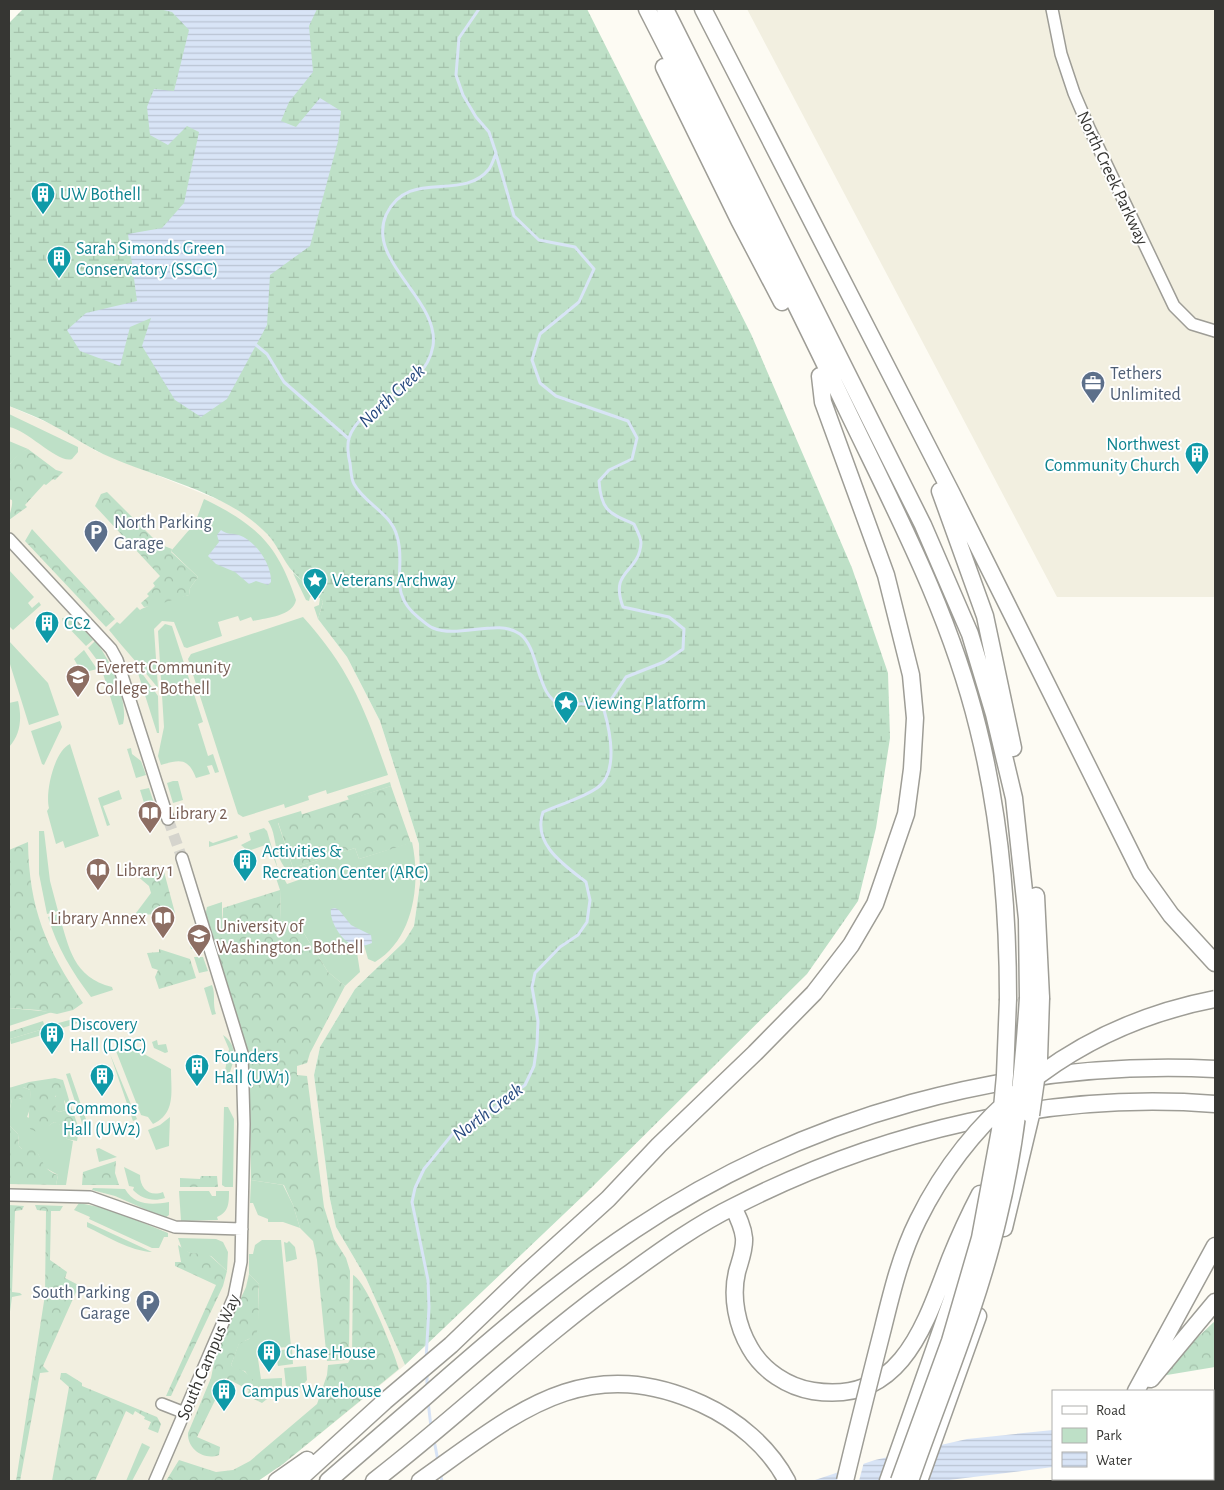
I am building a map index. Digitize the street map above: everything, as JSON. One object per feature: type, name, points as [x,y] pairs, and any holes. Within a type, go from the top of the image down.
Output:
[{"type":"highway","points":[[636,9],[738,220],[820,376],[927,600],[951,668],[970,739],[987,821],[997,905],[1004,998],[988,1152],[958,1285],[888,1481]]},
{"type":"highway","points":[[647,9],[885,485],[924,568],[958,660],[978,728],[998,840],[1006,910],[1005,1075],[1000,1130],[980,1238],[950,1342],[899,1481]]},
{"type":"highway","points":[[665,9],[923,525],[970,634],[994,714],[1014,798],[1039,1059],[1029,1131],[995,1261],[971,1337],[919,1481]]},
{"type":"highway","points":[[675,9],[938,535],[973,621],[1013,747]]},
{"type":"highway","points":[[703,9],[922,439],[951,492],[1141,873],[1171,915],[1212,962]]},
{"type":"highway","points":[[297,1481],[385,1401],[451,1345],[525,1274],[608,1199],[659,1145],[814,993],[851,945],[875,904],[891,864],[906,814],[912,769],[915,718],[911,675],[886,574],[822,402],[820,376]]},
{"type":"highway","points":[[910,1481],[972,1311],[998,1220],[1016,1127],[1034,998],[1039,919],[1033,868],[1013,747],[985,616],[922,439]]},
{"type":"highway","points":[[845,1481],[899,1268],[917,1221],[940,1180],[976,1133],[1010,1098],[1042,1072],[1092,1040],[1133,1021],[1180,1006],[1215,1000]]},
{"type":"highway","points":[[328,1481],[456,1370],[576,1270],[635,1229],[698,1190],[772,1153],[863,1116],[969,1088],[1048,1075],[1118,1069],[1215,1069]]},
{"type":"highway","points":[[374,1481],[574,1315],[629,1274],[733,1207],[806,1173],[861,1152],[939,1129],[1015,1113],[1083,1104],[1146,1101],[1215,1104]]},
{"type":"highway","points":[[733,1207],[743,1228],[745,1241],[734,1293],[737,1317],[750,1349],[766,1368],[781,1380],[801,1389],[848,1393],[877,1383],[897,1368],[919,1335],[959,1235],[980,1194]]},
{"type":"highway","points":[[1137,1390],[1215,1246]]},
{"type":"highway","points":[[1142,1390],[1215,1302]]},
{"type":"highway","points":[[420,1481],[473,1444],[543,1400],[585,1386],[620,1382],[656,1387],[689,1398],[728,1418],[761,1444],[776,1461],[787,1481]]},
{"type":"highway","points":[[277,1481],[355,1428]]},
{"type":"street","name":"North Creek Parkway","points":[[1052,9],[1061,54],[1077,102],[1162,282],[1181,315],[1192,324],[1210,330]]},
{"type":"street","points":[[9,539],[111,649],[118,660],[168,818]]},
{"type":"street","name":"South Campus Way","points":[[155,1481],[240,1279],[244,1124],[242,1053],[182,858]]},
{"type":"street","points":[[9,1194],[90,1197],[175,1227],[242,1229]]},
{"type":"street","points":[[162,1404],[185,1413]]},
{"type":"shaded area","points":[[747,9],[1215,9],[1215,597],[1057,597]]},
{"type":"shaded area","name":"University of Washington - Bothell","points":[[9,406],[53,425],[96,451],[224,502],[246,515],[265,531],[279,549],[293,573],[319,595],[323,602],[318,619],[347,657],[380,721],[419,844],[420,884],[414,926],[404,942],[355,989],[320,1047],[314,1075],[330,1199],[336,1227],[366,1278],[405,1365],[283,1464],[258,1481],[9,1481]]},
{"type":"green space","points":[[23,9],[587,9],[751,334],[852,568],[888,673],[890,738],[876,828],[858,901],[807,974],[585,1194],[405,1365],[366,1278],[336,1227],[330,1199],[314,1075],[320,1047],[355,989],[404,942],[414,926],[420,884],[419,844],[380,721],[347,657],[318,619],[323,602],[290,568],[268,535],[246,516],[208,495],[123,463],[91,448],[49,423],[9,406],[9,23]]},
{"type":"green space","points":[[9,414],[78,447],[78,452],[72,459],[59,457],[17,429],[9,427]]},
{"type":"green space","points":[[9,441],[28,449],[19,454],[9,465]]},
{"type":"green space","points":[[28,449],[56,470],[63,472],[55,480],[53,479],[46,485],[44,484],[25,505],[27,507],[9,520],[12,500],[9,499],[9,465],[19,453]]},
{"type":"green space","points":[[107,492],[159,544],[172,549],[171,552],[198,577],[190,588],[189,595],[144,607],[141,603],[149,596],[147,594],[155,586],[153,583],[160,576],[95,506],[101,494]]},
{"type":"green space","points":[[204,499],[238,518],[263,538],[281,564],[296,600],[290,610],[278,615],[253,621],[251,617],[240,621],[238,616],[218,622],[222,636],[187,648],[184,647],[174,622],[162,621],[154,629],[158,688],[109,630],[117,622],[120,624],[137,607],[140,610],[189,595],[190,588],[198,577],[171,551],[195,523]]},
{"type":"green space","points":[[32,529],[115,619],[106,627],[25,541]]},
{"type":"green space","points":[[9,570],[34,597],[28,603],[32,608],[39,602],[41,605],[13,630],[9,626]]},
{"type":"green space","points":[[293,573],[319,595],[323,602],[318,619],[314,607],[319,605],[320,598],[313,595],[309,601],[306,600]]},
{"type":"green space","points":[[303,617],[333,654],[344,672],[372,730],[388,775],[327,794],[326,790],[308,796],[309,800],[285,808],[284,804],[243,817],[238,814],[188,659],[191,654]]},
{"type":"green space","points":[[62,618],[77,622],[93,640],[86,646],[63,622]]},
{"type":"green space","points":[[165,624],[172,626],[203,722],[198,724],[208,756],[213,754],[219,772],[215,773],[212,765],[207,766],[210,774],[196,778],[190,766],[186,763],[178,761],[161,765],[158,756],[164,727],[158,631]]},
{"type":"green space","points":[[9,641],[48,683],[59,715],[29,725],[9,661]]},
{"type":"green space","points":[[95,641],[107,658],[117,681],[123,704],[123,724],[119,725],[100,664],[88,648]]},
{"type":"green space","points":[[84,650],[97,669],[82,673],[74,659]]},
{"type":"green space","points":[[139,669],[158,696],[159,733],[157,733],[137,670]]},
{"type":"green space","points":[[18,701],[20,725],[16,737],[9,747],[9,703]]},
{"type":"green space","points":[[60,721],[62,727],[44,765],[42,764],[31,731]]},
{"type":"green space","points":[[70,744],[99,836],[65,848],[63,841],[56,844],[47,811],[49,808],[48,793],[55,763],[64,748]]},
{"type":"green space","points":[[131,748],[132,754],[141,761],[146,775],[136,778],[127,749]]},
{"type":"green space","points":[[178,781],[183,800],[173,803],[167,783]]},
{"type":"green space","points":[[390,782],[391,786],[349,800],[347,796]]},
{"type":"green space","points":[[391,786],[411,843],[359,859],[355,848],[293,868],[278,822]]},
{"type":"green space","points":[[149,788],[154,803],[145,806],[140,790]]},
{"type":"green space","points":[[119,790],[122,799],[103,806],[110,825],[107,826],[98,798]]},
{"type":"green space","points":[[301,811],[302,815],[278,823],[293,868],[355,848],[359,859],[412,842],[415,858],[415,892],[412,909],[406,925],[388,952],[375,962],[368,959],[364,945],[356,946],[360,972],[345,986],[328,972],[300,927],[281,920],[280,890],[275,875],[282,875],[287,884],[307,877],[304,869],[291,876],[285,868],[279,857],[268,821]]},
{"type":"green space","points":[[264,828],[267,831],[278,869],[268,844],[248,851],[241,845],[251,840],[249,833]]},
{"type":"green space","points":[[39,831],[44,831],[50,881],[58,911],[47,914],[39,874]]},
{"type":"green space","points":[[237,835],[238,838],[209,847],[209,841],[213,843]]},
{"type":"green space","points":[[28,842],[32,888],[42,927],[59,964],[83,1003],[73,1010],[57,1014],[38,1010],[9,1008],[9,850]]},
{"type":"green space","points":[[163,868],[175,913],[140,915],[140,921],[136,921],[136,913],[151,893],[149,886],[136,875]]},
{"type":"green space","points":[[280,890],[281,920],[300,927],[328,972],[345,986],[310,1053],[307,1063],[297,1066],[297,1075],[307,1076],[324,1207],[334,1239],[346,1258],[350,1271],[349,1352],[345,1360],[327,1361],[317,1260],[313,1241],[300,1228],[284,1185],[251,1180],[249,1060],[214,940],[222,937],[223,908]]},
{"type":"green space","points":[[222,902],[222,937],[214,940],[205,916],[207,907]]},
{"type":"green space","points":[[59,914],[75,960],[89,976],[112,987],[113,990],[91,997],[84,988],[71,969],[56,939],[48,917]]},
{"type":"green space","points":[[188,937],[194,939],[201,948],[191,949]]},
{"type":"green space","points":[[159,949],[190,959],[196,978],[159,989],[155,977],[158,970],[152,968],[147,953],[159,952]]},
{"type":"green space","points":[[194,957],[203,957],[208,971],[199,973]]},
{"type":"green space","points":[[212,985],[216,1014],[212,1015],[204,988]]},
{"type":"green space","points":[[9,1008],[52,1012],[9,1026]]},
{"type":"green space","points":[[77,1018],[78,1023],[53,1031],[51,1025]]},
{"type":"green space","points":[[43,1021],[47,1033],[42,1035],[40,1030],[10,1039],[9,1032]]},
{"type":"green space","points":[[40,1030],[42,1035],[11,1044],[10,1039]]},
{"type":"green space","points":[[223,1035],[231,1044],[234,1054],[228,1077],[224,1076],[229,1049]]},
{"type":"green space","points":[[157,1040],[158,1045],[166,1044],[168,1052],[165,1053],[154,1048],[152,1042]]},
{"type":"green space","points":[[128,1045],[171,1069],[171,1101],[169,1108],[166,1114],[153,1124],[148,1117],[141,1115],[116,1051],[121,1049],[120,1046]]},
{"type":"green space","points":[[110,1054],[137,1119],[133,1121]]},
{"type":"green space","points":[[70,1073],[89,1128],[84,1129],[66,1074]]},
{"type":"green space","points":[[55,1078],[63,1080],[67,1093],[55,1096],[56,1110],[59,1112],[66,1110],[67,1106],[64,1100],[69,1100],[79,1129],[77,1141],[67,1139],[59,1124],[54,1122],[37,1132],[30,1129],[30,1090],[23,1087],[23,1097],[12,1099],[9,1113],[9,1088],[29,1082]]},
{"type":"green space","points":[[23,1087],[30,1090],[31,1106],[27,1117],[48,1126],[54,1122],[59,1123],[67,1139],[73,1141],[66,1185],[56,1185],[58,1175],[44,1167],[38,1154],[22,1149],[19,1146],[18,1134],[10,1126],[9,1113],[12,1099],[20,1099],[23,1096]]},
{"type":"green space","points":[[67,1093],[69,1100],[64,1100],[66,1110],[59,1112],[56,1110],[54,1099],[57,1094]]},
{"type":"green space","points":[[224,1107],[228,1107],[234,1119],[233,1187],[222,1185]]},
{"type":"green space","points":[[9,1113],[10,1126],[18,1134],[19,1146],[22,1149],[29,1146],[34,1149],[44,1165],[58,1175],[56,1185],[9,1184]]},
{"type":"green space","points":[[170,1117],[169,1146],[156,1150],[148,1130],[160,1125]]},
{"type":"green space","points":[[99,1148],[117,1157],[99,1162],[96,1149]]},
{"type":"green space","points":[[116,1161],[115,1173],[119,1185],[82,1185],[83,1172]]},
{"type":"green space","points":[[124,1167],[140,1175],[140,1180],[147,1191],[150,1193],[163,1192],[165,1198],[152,1200],[136,1193],[133,1190],[134,1187],[129,1186]]},
{"type":"green space","points":[[201,1176],[217,1176],[218,1187],[180,1187],[180,1178],[200,1179]]},
{"type":"green space","points":[[251,1180],[283,1185],[293,1205],[300,1228],[283,1222],[268,1222],[268,1219],[258,1215],[253,1203],[250,1203]]},
{"type":"green space","points":[[93,1188],[125,1189],[134,1199],[144,1203],[169,1202],[169,1215],[165,1218],[115,1196],[92,1190]]},
{"type":"green space","points":[[179,1191],[209,1191],[212,1196],[216,1196],[216,1191],[229,1191],[226,1210],[217,1217],[218,1220],[181,1221]]},
{"type":"green space","points":[[79,1203],[109,1209],[168,1233],[168,1237],[164,1237],[159,1248],[152,1248],[89,1219],[90,1217],[74,1210]]},
{"type":"green space","points":[[9,1205],[24,1206],[22,1210],[15,1211],[12,1292],[22,1295],[12,1297],[9,1319]]},
{"type":"green space","points":[[35,1205],[63,1206],[60,1211],[51,1211],[50,1260],[67,1272],[65,1278],[86,1289],[86,1292],[83,1294],[76,1292],[43,1366],[49,1372],[40,1373],[20,1481],[16,1481],[45,1295],[46,1211],[37,1210]]},
{"type":"green space","points":[[87,1222],[152,1252],[135,1249],[118,1242],[87,1227]]},
{"type":"green space","points":[[178,1238],[216,1239],[223,1242],[228,1252],[227,1271],[211,1256],[190,1253],[182,1249]]},
{"type":"green space","points":[[262,1240],[281,1240],[291,1347],[267,1348],[267,1358],[258,1359],[261,1379],[282,1378],[282,1387],[262,1403],[258,1401],[259,1392],[245,1371],[234,1369],[231,1365],[239,1343],[249,1339],[258,1321],[259,1284],[249,1274],[249,1254],[253,1254],[255,1245]]},
{"type":"green space","points":[[289,1241],[295,1247],[297,1259],[286,1262],[284,1242],[287,1243]]},
{"type":"green space","points":[[178,1245],[190,1253],[208,1254],[227,1271],[223,1286],[171,1396],[166,1396],[216,1285],[175,1266],[175,1262],[181,1262]]},
{"type":"green space","points":[[249,1274],[259,1284],[259,1317],[256,1335],[239,1344],[231,1365],[249,1375],[257,1389],[258,1401],[247,1396],[249,1390],[226,1378],[197,1437],[220,1447],[219,1455],[202,1455],[193,1449],[188,1439],[188,1433],[211,1378],[216,1353],[246,1287]]},
{"type":"green space","points":[[353,1275],[359,1280],[372,1303],[399,1369],[283,1464],[258,1481],[166,1481],[179,1460],[216,1472],[233,1470],[250,1461],[317,1404],[327,1375],[328,1365],[348,1363],[352,1356]]},
{"type":"green space","points":[[1215,1321],[1215,1367],[1155,1377]]},
{"type":"green space","points":[[292,1349],[293,1364],[278,1366],[277,1361],[271,1361],[270,1351]]},
{"type":"green space","points":[[306,1366],[307,1380],[297,1392],[296,1389],[292,1391],[292,1396],[286,1387],[284,1368]]},
{"type":"green space","points":[[61,1373],[66,1373],[82,1383],[82,1386],[157,1417],[161,1424],[158,1433],[148,1429],[151,1422],[144,1419],[145,1417],[135,1411],[133,1415],[126,1411],[95,1481],[52,1481],[69,1387],[60,1379]]},
{"type":"green space","points":[[142,1443],[150,1447],[132,1481],[126,1481]]},
{"type":"water","points":[[159,9],[317,9],[309,26],[313,72],[289,102],[281,121],[296,127],[320,98],[341,111],[338,141],[310,246],[270,275],[267,325],[227,399],[201,417],[175,400],[142,346],[151,318],[130,327],[120,366],[80,351],[67,330],[86,313],[137,301],[128,234],[162,228],[184,203],[199,132],[187,126],[168,145],[150,135],[147,107],[154,89],[174,91],[189,30],[172,12]]},
{"type":"water","points":[[221,530],[225,533],[245,538],[257,548],[269,568],[271,582],[268,585],[256,581],[249,584],[235,572],[216,564],[208,556],[219,542],[217,535]]},
{"type":"water","points":[[331,909],[339,910],[351,925],[371,935],[372,943],[358,946],[346,941],[332,920]]},
{"type":"water","points":[[1052,1430],[1052,1467],[941,1481],[812,1481],[875,1460],[967,1439]]},
{"type":"pier","points":[[864,1462],[859,1481],[840,1481],[843,1468]]},
{"type":"waterway","name":"North Creek","points":[[426,1360],[429,1307],[428,1280],[412,1202],[415,1188],[424,1169],[455,1131],[489,1112],[525,1085],[534,1066],[538,1021],[532,987],[535,973],[560,947],[578,935],[587,922],[590,900],[586,882],[560,861],[546,844],[542,834],[543,812],[597,788],[604,781],[608,772],[611,751],[609,729],[604,710],[584,704],[562,705],[554,701],[547,693],[531,650],[520,634],[501,628],[443,631],[429,626],[409,608],[403,599],[400,589],[399,547],[394,528],[384,515],[359,491],[352,477],[348,444],[356,425],[366,415],[418,375],[428,362],[433,346],[432,329],[426,312],[394,265],[386,249],[383,232],[386,215],[396,201],[408,192],[421,188],[465,184],[478,179],[489,169],[496,153],[489,132],[476,117],[463,95],[456,75],[459,38],[479,9]]},
{"type":"waterway","points":[[496,154],[514,216],[539,240],[575,247],[594,269],[579,302],[540,334],[532,360],[540,383],[556,396],[628,421],[637,438],[632,459],[609,470],[599,481],[604,505],[618,517],[634,524],[641,541],[639,553],[622,578],[620,585],[623,607],[669,617],[684,629],[683,649],[664,662],[626,677],[604,710]]},
{"type":"waterway","points":[[256,345],[267,354],[284,382],[349,439]]},
{"type":"waterway","name":"North Creek","points":[[427,1373],[427,1387]]},
{"type":"waterway","name":"North Creek","points":[[428,1401],[431,1427]]},
{"type":"waterway","name":"North Creek","points":[[434,1440],[438,1461]]},
{"type":"waterway","name":"North Creek","points":[[440,1472],[442,1481]]},
{"type":"tunnel","points":[[168,819],[182,858]]},
{"type":"place","name":"UW Bothell","points":[[43,215]]},
{"type":"place","name":"Sarah Simonds Green Conservatory (SSGC)","points":[[59,279]]},
{"type":"place","name":"Tethers Unlimited","points":[[1093,404]]},
{"type":"place","name":"Northwest Community Church","points":[[1197,475]]},
{"type":"place","name":"North Parking Garage","points":[[96,553]]},
{"type":"place","name":"Veterans Archway","points":[[315,601]]},
{"type":"place","name":"CC2","points":[[47,644]]},
{"type":"place","name":"Everett Community College - Bothell","points":[[78,698]]},
{"type":"place","name":"Viewing Platform","points":[[566,724]]},
{"type":"place","name":"Library 2","points":[[150,834]]},
{"type":"place","name":"Activities & Recreation Center (ARC)","points":[[245,882]]},
{"type":"place","name":"Library 1","points":[[98,891]]},
{"type":"place","name":"Library Annex","points":[[163,939]]},
{"type":"place","name":"University of Washington - Bothell","points":[[199,957]]},
{"type":"place","name":"Discovery Hall (DISC)","points":[[52,1055]]},
{"type":"place","name":"Founders Hall (UW1)","points":[[197,1087]]},
{"type":"place","name":"Commons Hall (UW2)","points":[[102,1097]]},
{"type":"place","name":"South Parking Garage","points":[[148,1323]]},
{"type":"place","name":"Chase House","points":[[269,1373]]},
{"type":"place","name":"Campus Warehouse","points":[[224,1412]]}]
